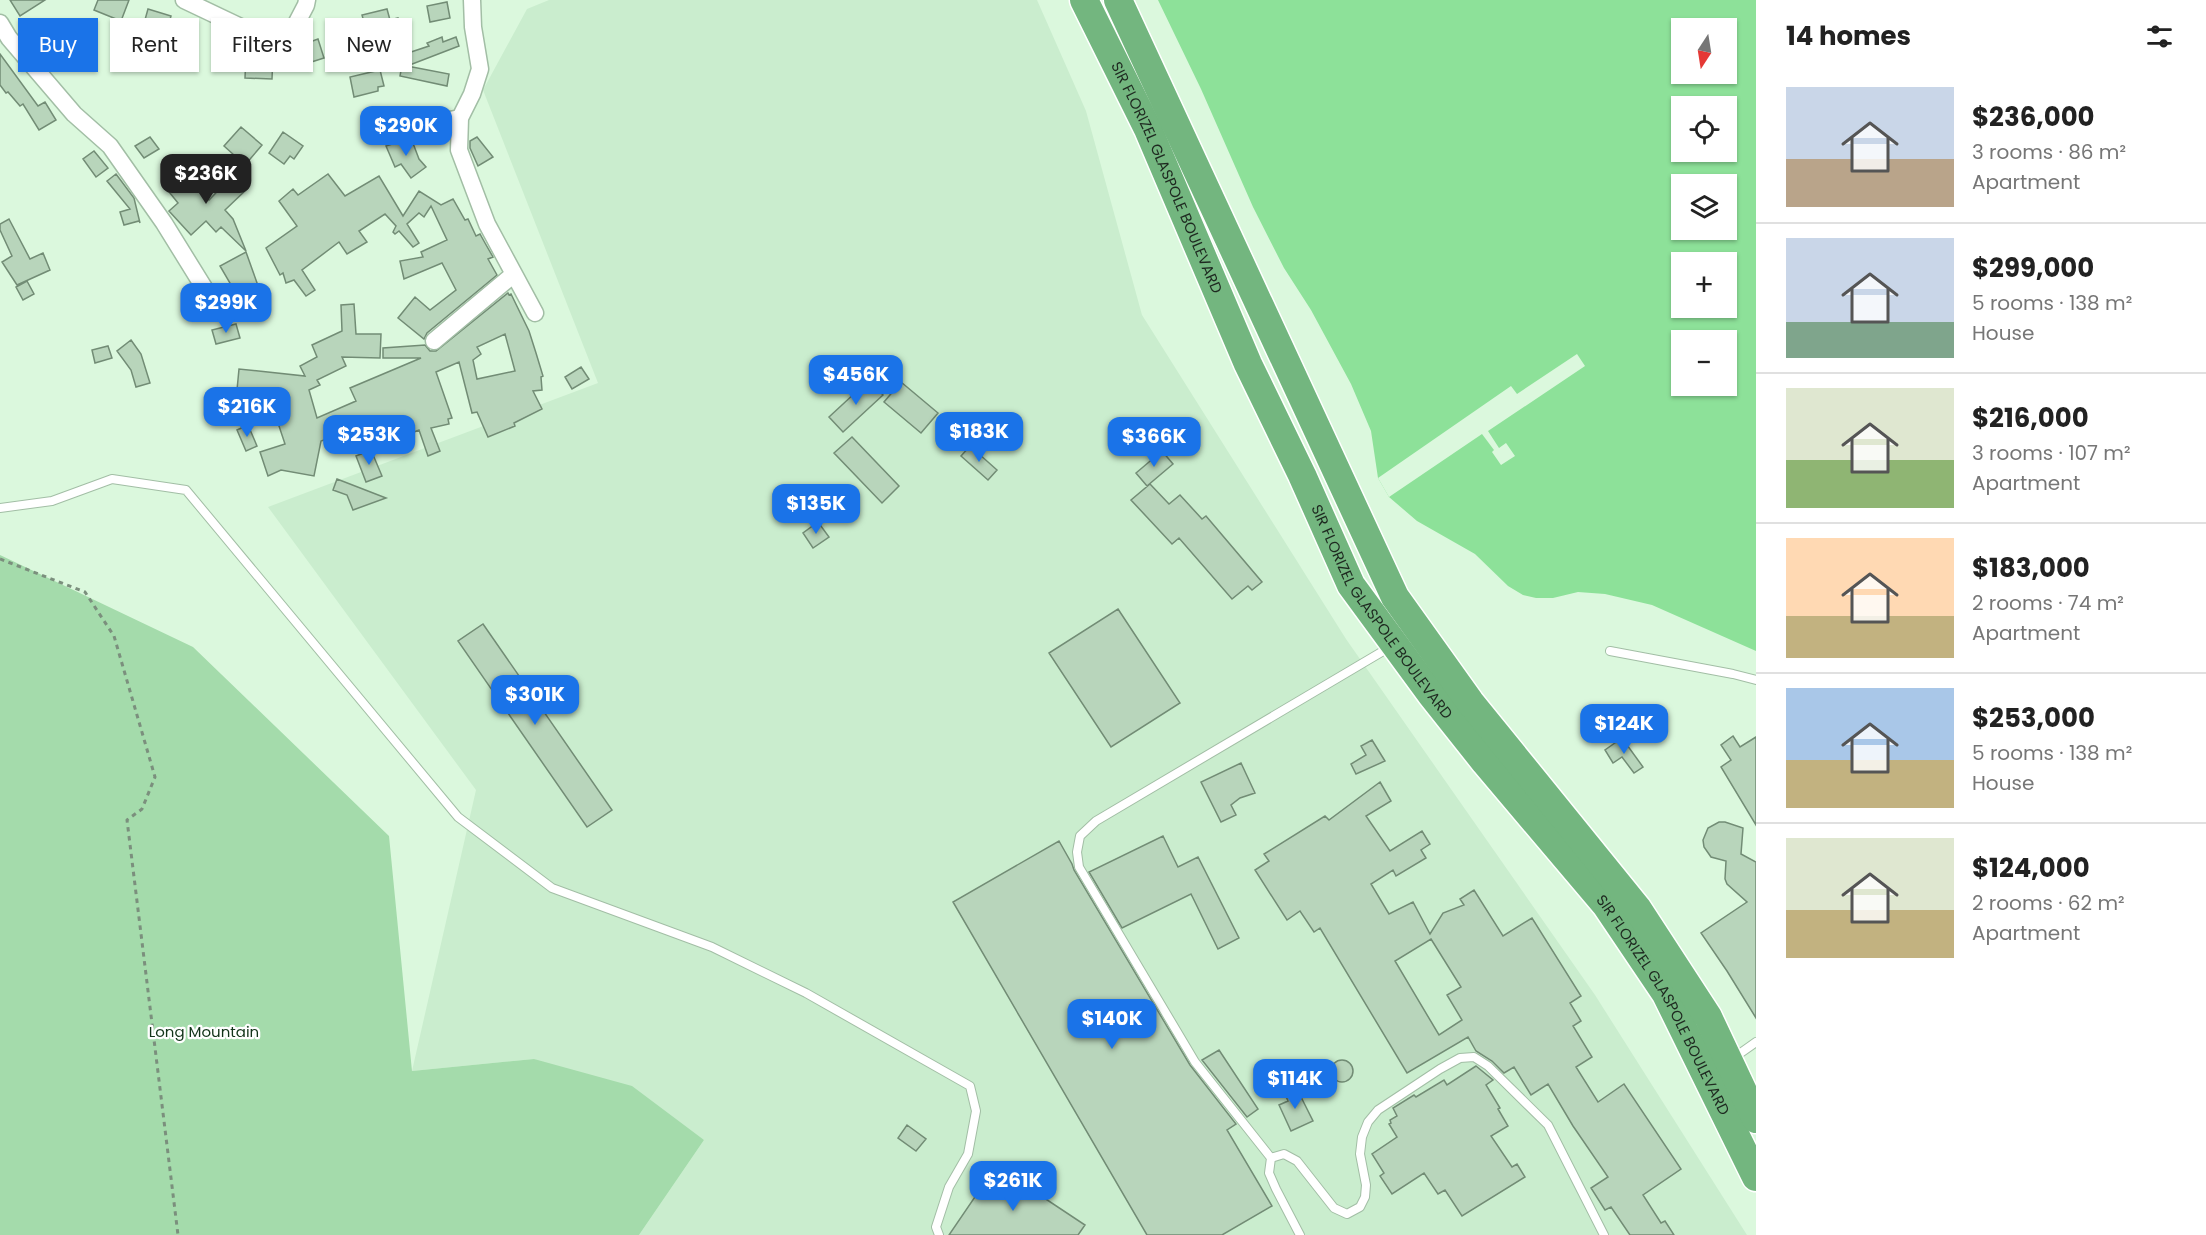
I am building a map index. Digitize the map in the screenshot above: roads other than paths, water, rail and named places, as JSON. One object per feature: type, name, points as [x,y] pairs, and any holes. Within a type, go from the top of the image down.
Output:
[{"type":"highway","name":"SIR FLORIZEL GLASPOLE BOULEVARD","points":[[1084,0],[1148,129],[1248,364],[1302,475],[1351,585],[1498,778],[1606,905],[1666,994],[1756,1177]]},
{"type":"highway","name":"SIR FLORIZEL GLASPOLE BOULEVARD","points":[[1118,0],[1395,597],[1470,702],[1638,908],[1708,1017],[1756,1119]]},
{"type":"street","points":[[184,0],[244,29],[273,33],[294,28],[307,0]]},
{"type":"street","points":[[472,0],[473,27],[480,69],[472,94],[460,118],[459,150],[487,224],[535,313]]},
{"type":"street","points":[[0,23],[9,38],[74,114],[110,146],[164,223],[216,307]]},
{"type":"street","points":[[371,135],[460,118]]},
{"type":"street","points":[[434,341],[514,274]]},
{"type":"lane","points":[[0,508],[52,501],[112,479],[186,490],[458,817],[505,853],[552,888],[712,947],[806,993],[969,1086],[976,1111],[968,1154],[949,1187],[936,1227],[939,1235]]},
{"type":"lane","points":[[1300,1235],[1269,1173],[1271,1158],[1195,1062],[1079,867],[1077,852],[1080,836],[1096,821],[1394,644]]},
{"type":"lane","points":[[1610,651],[1756,680]]},
{"type":"lane","points":[[1729,1061],[1756,1042]]},
{"type":"lane","points":[[1271,1158],[1284,1154],[1298,1161],[1334,1209],[1347,1214],[1360,1207],[1365,1197],[1366,1185],[1360,1154],[1362,1137],[1368,1122],[1378,1110],[1461,1058],[1474,1057],[1488,1066],[1548,1125],[1604,1235]]},
{"type":"park label","name":"Long Mountain","points":[[204,1032]]}]
